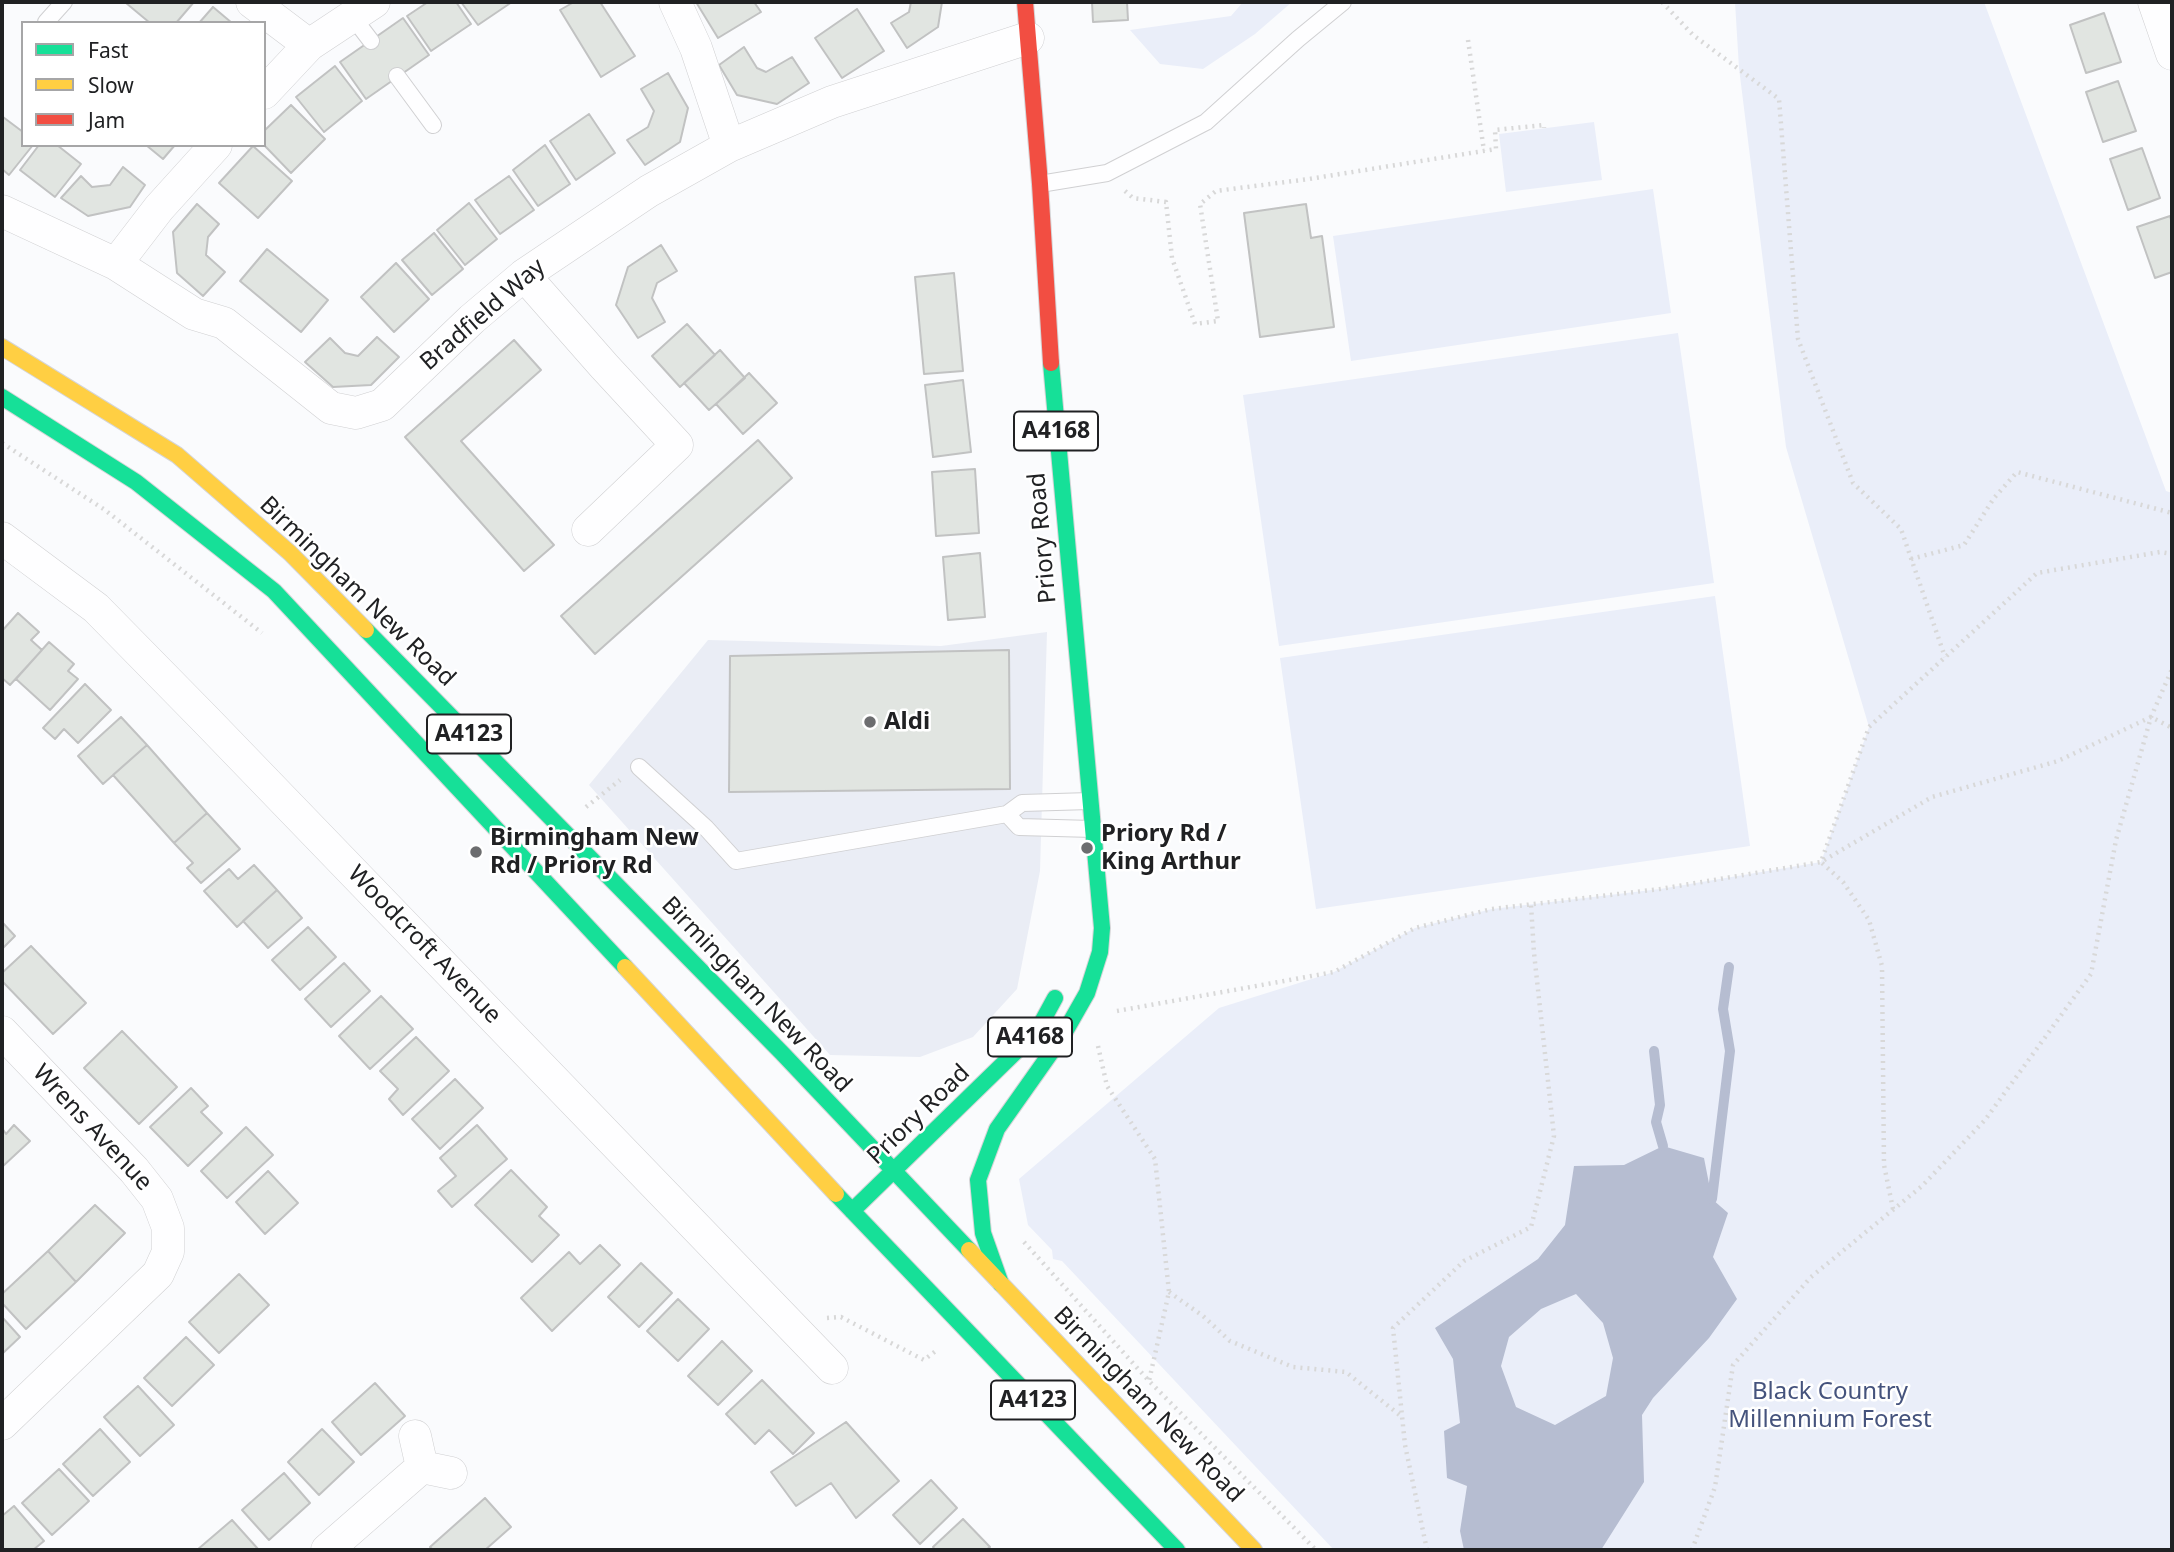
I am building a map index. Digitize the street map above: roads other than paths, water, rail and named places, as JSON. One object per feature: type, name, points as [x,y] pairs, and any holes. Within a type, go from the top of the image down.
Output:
[{"type":"main road","name":"Priory Road","points":[[1001,1284],[983,1233],[978,1180],[997,1129],[1062,1037],[1087,993],[1100,952],[1102,928],[1055,425],[1025,2]]},
{"type":"main road","name":"Birmingham New Road","points":[[2,347],[177,455],[290,553],[763,1033],[1254,1550]]},
{"type":"main road","name":"A4123","points":[[2,397],[136,482],[274,591],[852,1211],[1177,1550]]},
{"type":"main road","name":"Priory Road","points":[[1084,909],[1095,860]]},
{"type":"main road","name":"Priory Road","points":[[852,1211],[1037,1031],[1064,982]]},
{"type":"street","points":[[252,2],[309,45]]},
{"type":"street","points":[[675,2],[696,48],[729,146]]},
{"type":"street","points":[[2154,2],[2172,54]]},
{"type":"street","points":[[266,91],[309,45],[366,19]]},
{"type":"street","name":"Bradfield Way","points":[[2,211],[116,264],[194,314],[224,323],[331,408],[356,413],[382,405],[472,319],[524,275],[649,191],[729,146],[832,102],[1028,38]]},
{"type":"street","points":[[116,264],[159,208],[214,147]]},
{"type":"street","points":[[524,275],[677,445],[588,530]]},
{"type":"street","name":"Woodcroft Avenue","points":[[2,538],[96,608],[832,1368]]},
{"type":"street","name":"Wrens Avenue","points":[[2,1032],[134,1170],[157,1199],[168,1228],[169,1252],[158,1274],[2,1424]]},
{"type":"street","points":[[327,1550],[436,1470],[415,1436]]},
{"type":"lane","points":[[47,21],[64,2]]},
{"type":"lane","points":[[1040,184],[1107,173],[1206,122],[1343,2]]},
{"type":"lane","points":[[397,76],[433,125]]},
{"type":"lane","points":[[639,767],[706,828],[736,861],[1007,814],[1022,803],[1090,801]]},
{"type":"lane","points":[[1007,814],[1019,827],[1093,829]]},
{"type":"water","points":[[1663,1146],[1704,1158],[1712,1199],[1728,1213],[1713,1257],[1737,1299],[1709,1338],[1653,1398],[1642,1415],[1644,1482],[1601,1550],[1464,1550],[1460,1531],[1467,1486],[1447,1478],[1444,1431],[1460,1423],[1453,1359],[1435,1328],[1538,1259],[1565,1225],[1574,1166],[1624,1165]],"holes":[[[1576,1294],[1603,1323],[1613,1358],[1606,1396],[1555,1425],[1516,1407],[1501,1366],[1509,1337],[1541,1309]]]},
{"type":"waterway","points":[[1712,1199],[1730,1051],[1723,1009],[1729,967]]},
{"type":"waterway","points":[[1654,1051],[1660,1105],[1656,1122],[1663,1146]]},
{"type":"place","name":"Aldi","points":[[870,722]]},
{"type":"place","name":"Priory Rd / King Arthur","points":[[1087,848]]},
{"type":"place","name":"Birmingham New Rd / Priory Rd","points":[[476,852]]},
{"type":"park label","name":"Black Country Millennium Forest","points":[[1830,1406]]}]
